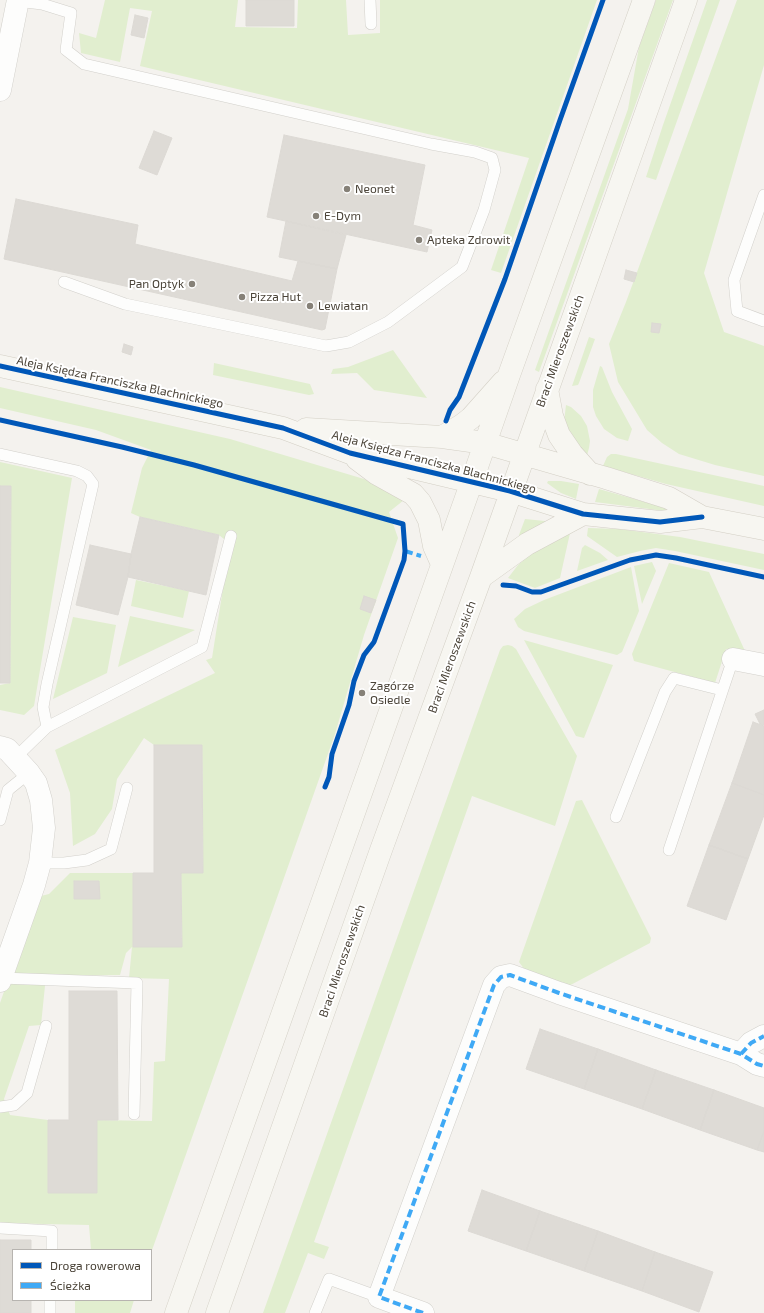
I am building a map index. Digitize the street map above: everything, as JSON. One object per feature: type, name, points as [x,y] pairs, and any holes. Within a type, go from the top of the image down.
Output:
[{"type":"main road","points":[[176,1313],[509,375],[644,0]]},
{"type":"main road","name":"Braci Mieroszewskich","points":[[217,1313],[686,0]]},
{"type":"main road","name":"Aleja Księdza Franciszka Blachnickiego","points":[[0,366],[283,428],[350,453],[472,481],[510,491],[583,514],[660,522],[702,517],[764,529]]},
{"type":"main road","points":[[442,437],[471,418],[509,375]]},
{"type":"main road","points":[[547,388],[552,416],[559,435],[572,454],[591,474]]},
{"type":"main road","name":"Aleja Księdza Franciszka Blachnickiego","points":[[283,428],[442,437],[485,443],[669,498],[702,517]]},
{"type":"main road","points":[[350,453],[377,474],[413,494],[420,502],[429,520],[434,546],[442,564]]},
{"type":"main road","points":[[481,577],[527,544],[583,514]]},
{"type":"street","points":[[0,90],[18,0]]},
{"type":"street","points":[[733,659],[764,665]]},
{"type":"street","points":[[1,980],[34,885],[40,863],[44,828],[42,800],[36,784],[15,759]]},
{"type":"street","points":[[423,1313],[379,1298],[494,985],[501,977],[510,975],[741,1054],[757,1064],[764,1066]]},
{"type":"street","points":[[741,1054],[751,1043],[764,1036]]},
{"type":"lane","points":[[18,0],[42,4],[71,13],[66,50],[84,64],[424,142],[476,152],[492,158],[495,170],[484,210],[462,267],[388,322],[349,342],[326,346],[319,345],[125,304],[64,282]]},
{"type":"lane","points":[[370,0],[371,24]]},
{"type":"lane","points":[[764,195],[734,280],[737,311],[764,321]]},
{"type":"lane","points":[[0,454],[77,471],[87,476],[93,484],[47,684],[43,707],[47,727]]},
{"type":"lane","points":[[0,820],[15,759],[47,727],[202,647],[231,536]]},
{"type":"lane","points":[[669,850],[733,659]]},
{"type":"lane","points":[[616,817],[665,692],[674,678],[722,690]]},
{"type":"lane","points":[[40,863],[64,863],[87,860],[111,849],[127,788]]},
{"type":"lane","points":[[1,980],[137,983],[134,1114]]},
{"type":"lane","points":[[0,1107],[14,1105],[27,1093],[46,1026]]},
{"type":"lane","points":[[0,1228],[52,1231],[52,1249]]},
{"type":"lane","points":[[315,1313],[330,1279],[379,1298]]},
{"type":"lane","points":[[50,1301],[50,1313]]},
{"type":"green space","points":[[105,0],[238,0],[235,27],[297,28],[298,0],[346,0],[348,35],[380,33],[380,0],[597,0],[501,273],[491,270],[529,158],[140,66],[152,11],[130,8],[120,62],[81,53],[79,33],[96,38]]},
{"type":"green space","points":[[656,0],[673,0],[539,372],[535,370],[628,109],[639,47]]},
{"type":"green space","points":[[707,0],[720,0],[656,180],[646,177],[663,125]]},
{"type":"green space","points":[[737,0],[764,0],[764,65],[704,273],[724,332],[764,346],[764,476],[715,465],[679,454],[662,443],[647,430],[618,382],[609,344],[626,302]]},
{"type":"green space","points":[[589,337],[595,339],[579,383],[578,385],[572,386]]},
{"type":"green space","points":[[393,350],[427,398],[374,390],[357,373],[331,374],[333,369],[348,367]]},
{"type":"green space","points":[[214,363],[310,384],[314,394],[309,395],[213,375]]},
{"type":"green space","points":[[600,366],[602,367],[612,392],[632,429],[628,441],[617,438],[604,429],[596,416],[593,407],[593,390]]},
{"type":"green space","points":[[0,387],[230,439],[364,479],[404,500],[389,512],[398,538],[364,635],[335,734],[152,1250],[91,1249],[89,1225],[0,1223],[0,1003],[37,897],[49,894],[70,873],[133,873],[133,947],[182,946],[181,873],[203,873],[202,745],[154,745],[144,738],[117,779],[112,809],[95,834],[73,846],[70,793],[55,750],[215,673],[206,660],[212,658],[230,544],[219,535],[140,517],[131,513],[142,468],[151,450],[96,430],[0,408]],"holes":[[[132,947],[129,978],[169,979],[165,1061],[154,1062],[152,1121],[97,1120],[97,1193],[49,1193],[48,1120],[10,1115],[4,1099],[29,1026],[41,1025],[46,976],[120,975],[126,953]]]},
{"type":"green space","points":[[566,405],[571,407],[581,416],[587,426],[590,441],[586,459],[579,453],[564,422]]},
{"type":"green space","points":[[611,454],[764,486],[764,506],[666,484],[603,466],[607,457]]},
{"type":"green space","points":[[0,462],[72,478],[34,706],[24,715],[0,710],[0,685],[10,683],[11,486],[0,486]]},
{"type":"green space","points":[[548,481],[561,481],[579,484],[576,499],[561,493],[547,483]]},
{"type":"green space","points":[[599,489],[666,509],[665,511],[595,502]]},
{"type":"green space","points":[[525,519],[547,522],[522,539],[519,535]]},
{"type":"green space","points":[[588,528],[619,529],[680,537],[764,554],[764,570],[656,548],[617,557],[587,536]]},
{"type":"green space","points":[[570,533],[560,578],[535,588],[508,578],[518,565],[534,551]]},
{"type":"green space","points":[[585,545],[600,553],[608,560],[577,571],[582,548]]},
{"type":"green space","points":[[652,562],[656,571],[642,604],[634,566]]},
{"type":"green space","points":[[669,563],[709,572],[745,651],[726,649],[715,683],[634,661],[632,654]]},
{"type":"green space","points":[[631,567],[639,611],[622,652],[617,655],[524,631],[518,627],[514,619],[525,609],[544,600]]},
{"type":"green space","points":[[136,580],[189,591],[183,618],[131,606]]},
{"type":"green space","points":[[130,616],[195,630],[118,667]]},
{"type":"green space","points":[[73,617],[116,625],[107,673],[53,699]]},
{"type":"green space","points":[[524,640],[613,665],[584,738],[576,736]]},
{"type":"green space","points":[[508,645],[516,649],[577,756],[555,826],[472,796],[314,1242],[329,1247],[324,1259],[308,1253],[285,1313],[263,1313],[500,650],[503,646]]},
{"type":"green space","points":[[582,800],[651,938],[650,943],[563,989],[528,974],[519,962],[576,801]]},
{"type":"green space","points":[[75,1301],[134,1301],[130,1313],[75,1313]]},
{"type":"building","points":[[246,0],[294,0],[294,26],[246,26]]},
{"type":"building","points":[[135,15],[148,18],[144,38],[131,35]]},
{"type":"building","points":[[154,131],[172,138],[157,175],[139,168]]},
{"type":"building","points":[[284,135],[425,165],[413,225],[432,230],[427,252],[267,217]]},
{"type":"building","points":[[16,199],[138,225],[135,244],[292,281],[298,261],[337,269],[325,329],[322,330],[4,259]]},
{"type":"building","points":[[286,221],[346,235],[337,269],[279,257]]},
{"type":"building","points":[[626,270],[637,273],[634,282],[624,279]]},
{"type":"building","points":[[652,323],[661,324],[659,333],[651,332]]},
{"type":"building","points":[[124,344],[133,347],[131,355],[122,352]]},
{"type":"building","points":[[0,486],[11,486],[10,683],[0,683]]},
{"type":"building","points":[[140,517],[219,535],[206,595],[128,577],[131,554]]},
{"type":"building","points":[[90,545],[131,554],[128,577],[118,615],[76,605]]},
{"type":"building","points":[[364,596],[376,600],[371,613],[360,609]]},
{"type":"building","points":[[764,710],[764,725],[760,724],[755,714]]},
{"type":"building","points":[[753,722],[764,726],[764,795],[732,783]]},
{"type":"building","points":[[154,745],[202,745],[203,873],[181,873],[182,947],[133,947],[133,873],[154,873]]},
{"type":"building","points":[[732,783],[764,795],[764,815],[748,859],[709,845]]},
{"type":"building","points":[[709,845],[748,859],[726,920],[687,906]]},
{"type":"building","points":[[74,881],[99,881],[100,899],[74,899]]},
{"type":"building","points":[[69,991],[117,991],[118,1120],[97,1120],[97,1193],[48,1193],[48,1120],[69,1120]]},
{"type":"building","points":[[540,1029],[598,1049],[584,1089],[526,1069]]},
{"type":"building","points":[[598,1049],[656,1070],[642,1109],[584,1089]]},
{"type":"building","points":[[656,1070],[714,1090],[700,1130],[642,1109]]},
{"type":"building","points":[[714,1090],[764,1108],[764,1131],[757,1150],[700,1130]]},
{"type":"building","points":[[764,1131],[764,1152],[757,1150]]},
{"type":"building","points":[[482,1190],[540,1211],[526,1251],[468,1231]]},
{"type":"building","points":[[540,1211],[598,1231],[584,1271],[526,1251]]},
{"type":"building","points":[[598,1231],[655,1252],[642,1291],[584,1271]]},
{"type":"building","points":[[0,1240],[31,1240],[31,1249],[12,1249],[12,1301],[31,1301],[31,1313],[0,1313]]},
{"type":"building","points":[[655,1252],[713,1272],[699,1312],[642,1291]]},
{"type":"marked path","points":[[405,551],[421,556]]},
{"type":"marked path","points":[[423,1313],[379,1297],[494,985],[501,977],[510,975],[741,1054],[757,1064],[764,1066]]},
{"type":"marked path","points":[[741,1054],[751,1043],[764,1036]]},
{"type":"cycle path","points":[[446,421],[450,410],[459,397],[505,279],[603,0]]},
{"type":"cycle path","points":[[0,366],[283,428],[350,453],[510,491],[583,514],[660,522],[702,517]]},
{"type":"cycle path","points":[[0,420],[122,447],[194,465],[403,524],[405,551],[404,560],[374,642],[364,655],[354,681],[349,705],[332,754],[329,777],[325,787]]},
{"type":"cycle path","points":[[503,585],[516,586],[532,592],[541,592],[630,560],[656,555],[764,577]]},
{"type":"place","name":"Neonet","points":[[347,189]]},
{"type":"place","name":"E-Dym","points":[[316,216]]},
{"type":"place","name":"Apteka Zdrowit","points":[[419,240]]},
{"type":"place","name":"Pan Optyk","points":[[192,284]]},
{"type":"place","name":"Pizza Hut","points":[[242,297]]},
{"type":"place","name":"Lewiatan","points":[[310,306]]},
{"type":"place","name":"Zagórze Osiedle","points":[[362,693]]}]
